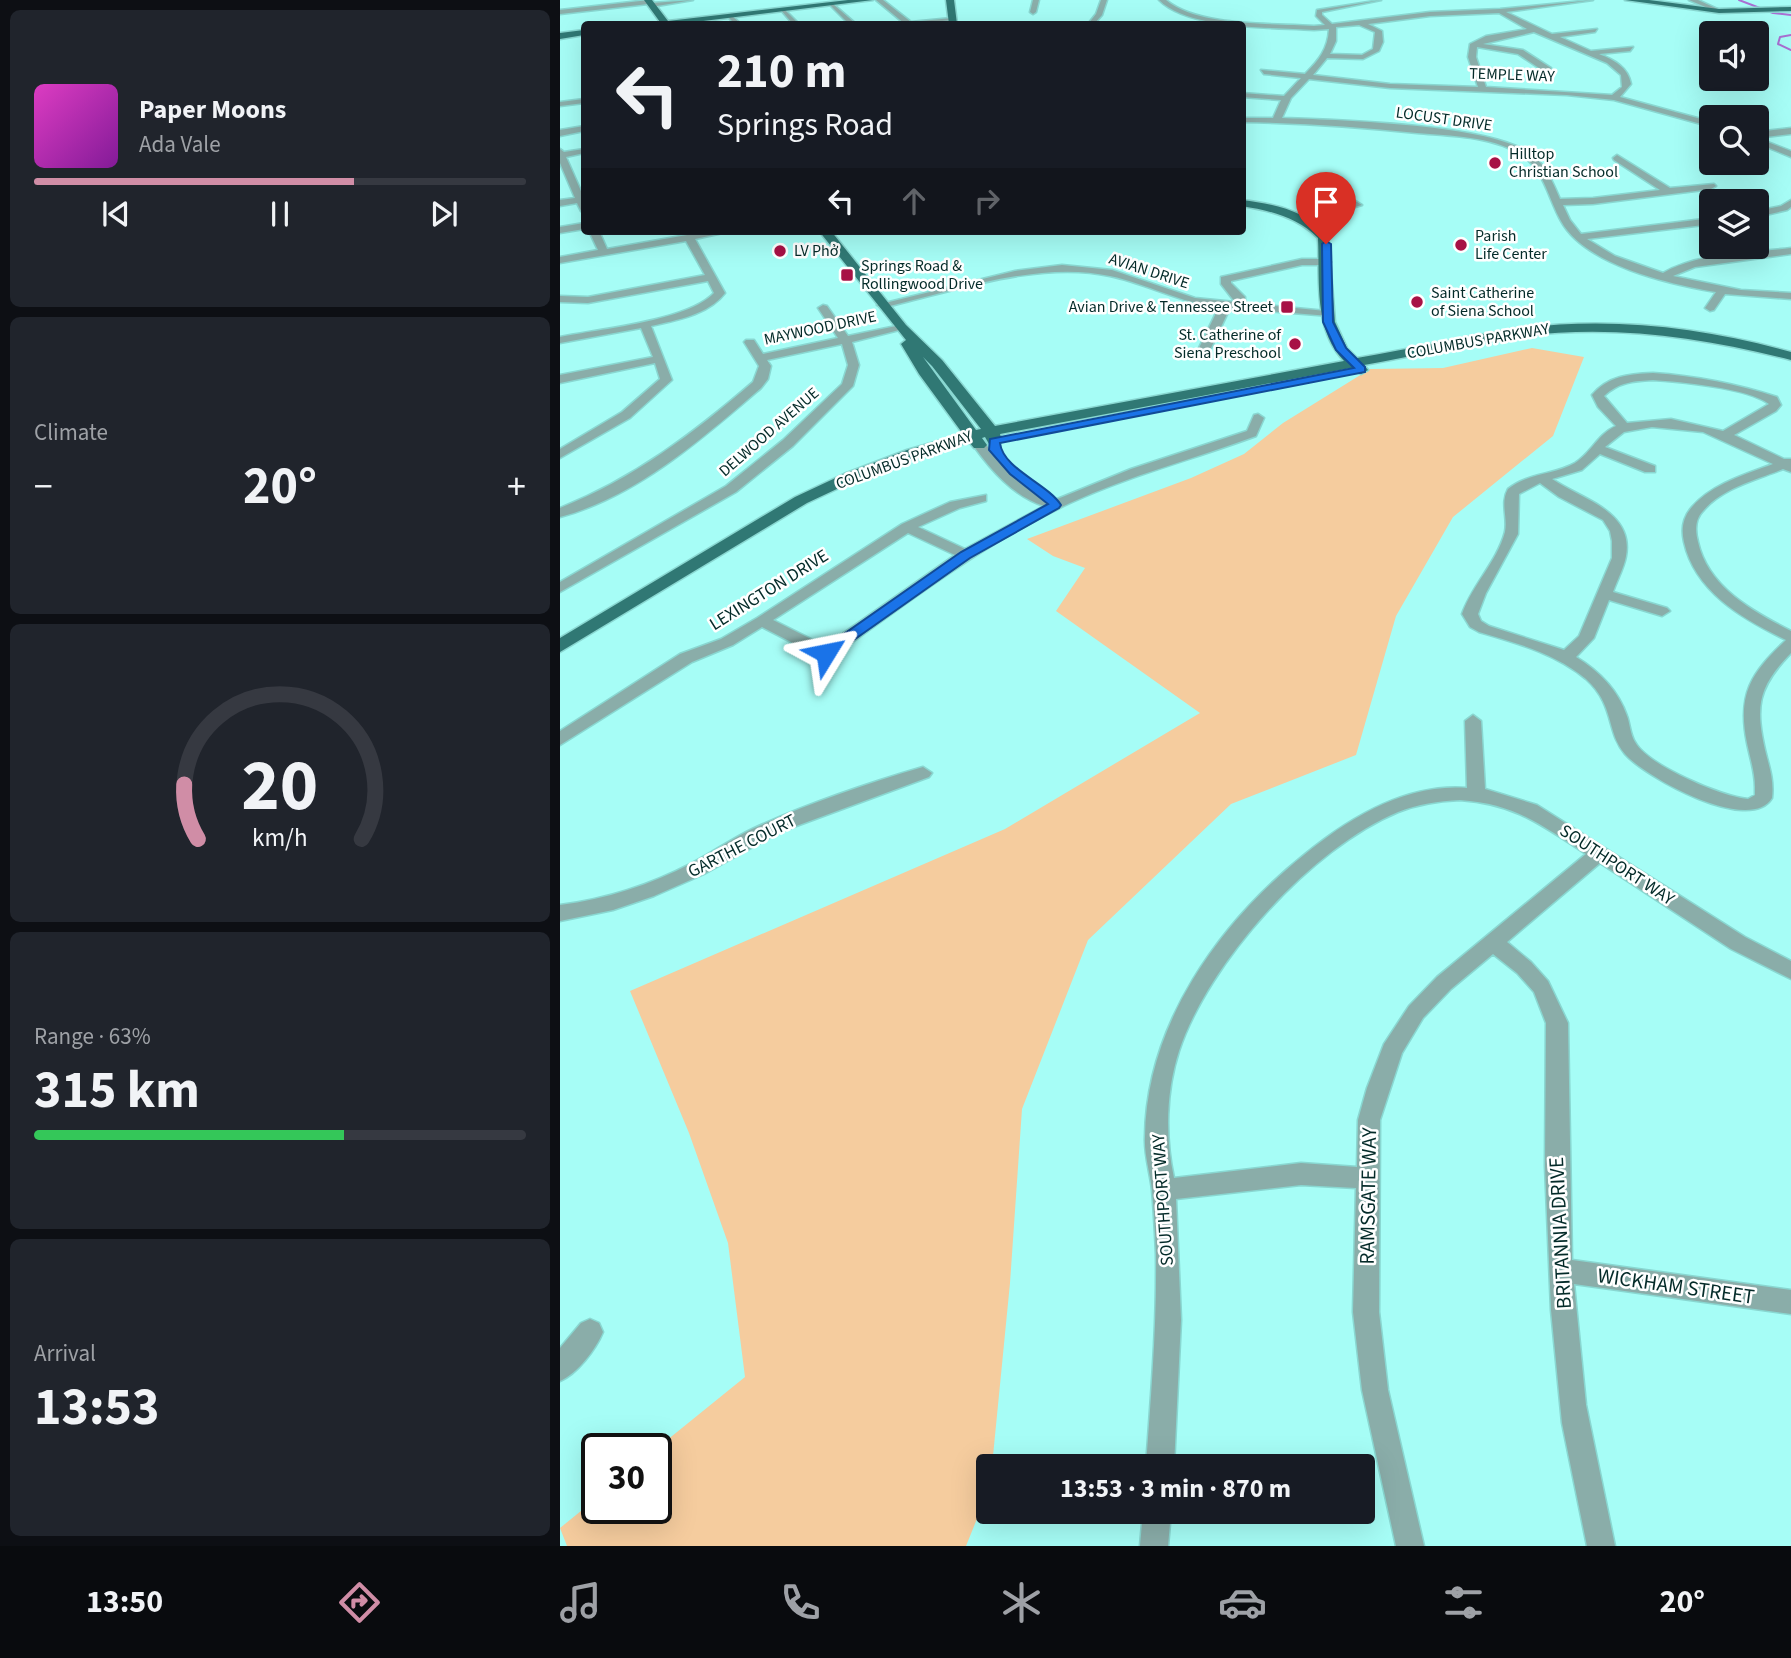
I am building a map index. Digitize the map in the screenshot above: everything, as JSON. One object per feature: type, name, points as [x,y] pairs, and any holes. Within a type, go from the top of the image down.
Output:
[{"type":"main road","points":[[690,21],[869,0]]},
{"type":"main road","points":[[950,0],[953,21]]},
{"type":"main road","points":[[1629,0],[1719,11],[1790,9]]},
{"type":"main road","points":[[649,2],[663,21]]},
{"type":"main road","points":[[560,36],[581,33]]},
{"type":"main road","points":[[1246,204],[1273,209],[1301,219],[1324,237],[1321,261],[1326,314],[1333,337],[1358,366]]},
{"type":"main road","points":[[830,235],[901,328],[926,374],[984,438]]},
{"type":"main road","name":"COLUMBUS PARKWAY","points":[[560,646],[801,500],[850,477],[984,438],[1517,333],[1590,327],[1659,329],[1716,337],[1791,356]]},
{"type":"main road","name":"COLUMBUS PARKWAY","points":[[1358,366],[1528,338],[1590,332],[1653,334],[1700,340],[1732,346],[1791,364]]},
{"type":"street","points":[[560,12],[690,0]]},
{"type":"street","points":[[880,0],[905,21]]},
{"type":"street","points":[[1033,12],[1036,0]]},
{"type":"street","points":[[1094,21],[1099,15],[1104,0]]},
{"type":"street","points":[[1162,0],[1175,11],[1200,18],[1227,21]]},
{"type":"street","points":[[1277,120],[1280,105],[1325,56],[1334,37],[1332,27],[1319,16],[1319,11],[1378,0]]},
{"type":"street","points":[[1246,23],[1282,27],[1332,27],[1430,14],[1500,11],[1590,0]]},
{"type":"street","points":[[1692,0],[1719,11]]},
{"type":"street","points":[[831,5],[850,21]]},
{"type":"street","points":[[1546,6],[1568,12]]},
{"type":"street","points":[[782,10],[793,21]]},
{"type":"street","points":[[1500,11],[1611,61],[1627,76],[1626,89],[1614,98]]},
{"type":"street","points":[[731,16],[735,21]]},
{"type":"street","points":[[1191,21],[1200,18]]},
{"type":"street","points":[[1325,56],[1359,59],[1377,50],[1378,31],[1361,23]]},
{"type":"street","points":[[1475,44],[1497,36],[1536,29]]},
{"type":"street","points":[[1553,36],[1595,30]]},
{"type":"street","points":[[1475,44],[1520,52],[1548,69]]},
{"type":"street","points":[[1475,44],[1471,56],[1482,77],[1483,90]]},
{"type":"street","points":[[1594,52],[1630,49]]},
{"type":"street","name":"TEMPLE WAY","points":[[1264,72],[1390,86],[1614,98],[1699,121]]},
{"type":"street","points":[[1453,88],[1451,94],[1454,98]]},
{"type":"street","points":[[1246,95],[1285,98]]},
{"type":"street","points":[[560,104],[581,101]]},
{"type":"street","points":[[571,120],[581,119]]},
{"type":"street","name":"LOCUST DRIVE","points":[[1246,120],[1277,120],[1462,135],[1495,142],[1518,150],[1537,162],[1571,230],[1612,258],[1665,276],[1723,291],[1768,298],[1791,296]]},
{"type":"street","points":[[560,133],[581,130]]},
{"type":"street","points":[[1769,136],[1791,131]]},
{"type":"street","points":[[1769,144],[1791,154]]},
{"type":"street","points":[[581,152],[560,154],[581,200]]},
{"type":"street","points":[[1617,158],[1668,191]]},
{"type":"street","points":[[560,179],[581,175]]},
{"type":"street","points":[[1557,202],[1593,201],[1711,186]]},
{"type":"street","points":[[1769,211],[1784,208],[1791,203]]},
{"type":"street","points":[[560,204],[581,204]]},
{"type":"street","points":[[1301,219],[1343,207]]},
{"type":"street","points":[[1578,237],[1699,223]]},
{"type":"street","points":[[560,230],[581,226]]},
{"type":"street","points":[[596,235],[604,252]]},
{"type":"street","points":[[560,260],[702,235]]},
{"type":"street","points":[[560,340],[682,316],[712,304],[720,293],[689,237]]},
{"type":"street","points":[[1665,276],[1679,268],[1695,264],[1791,251]]},
{"type":"street","points":[[1238,307],[1241,299],[1226,285],[1226,279],[1302,262],[1321,261]]},
{"type":"street","name":"AVIAN DRIVE","points":[[882,305],[1014,274],[1062,268],[1112,273],[1178,298],[1225,306],[1326,314]]},
{"type":"street","points":[[560,299],[576,301],[711,277]]},
{"type":"street","points":[[631,278],[636,291]]},
{"type":"street","points":[[1710,308],[1723,291]]},
{"type":"street","points":[[1205,348],[1225,306]]},
{"type":"street","name":"DELWOOD AVENUE","points":[[561,586],[692,514],[731,489],[788,443],[852,380],[855,357],[823,309]]},
{"type":"street","points":[[560,454],[608,428],[660,387],[667,376],[644,323]]},
{"type":"street","name":"MAYWOOD DRIVE","points":[[560,513],[616,489],[663,462],[697,437],[762,379],[765,366],[761,358],[901,328]]},
{"type":"street","points":[[751,342],[761,358]]},
{"type":"street","points":[[560,379],[660,359]]},
{"type":"street","points":[[1624,427],[1602,404],[1598,395],[1608,384],[1626,379],[1695,380],[1733,387],[1773,400],[1775,405],[1772,408],[1726,434]]},
{"type":"street","points":[[762,621],[826,653],[965,555],[1055,505],[1135,470],[1252,433],[1258,418]]},
{"type":"street","points":[[1788,464],[1726,434],[1698,426],[1671,423],[1624,427],[1609,435],[1599,449],[1577,467],[1525,485],[1512,493],[1512,531],[1470,614],[1475,624],[1483,629],[1531,642],[1566,657],[1585,670],[1602,686],[1616,708],[1624,740],[1638,757],[1713,796],[1751,805],[1763,798],[1765,789],[1751,727],[1749,702],[1763,674],[1791,644]]},
{"type":"street","points":[[984,438],[1008,479],[1042,502],[1055,505]]},
{"type":"street","points":[[1599,449],[1650,469]]},
{"type":"street","points":[[1788,464],[1711,496],[1698,507],[1689,528],[1696,561],[1713,584],[1736,604],[1791,637]]},
{"type":"street","points":[[1543,479],[1614,523],[1621,545],[1619,558],[1586,638],[1566,657]]},
{"type":"street","name":"LEXINGTON DRIVE","points":[[560,739],[686,658],[727,642],[762,621],[863,553],[907,527],[955,505],[981,498]]},
{"type":"street","points":[[907,527],[965,555]]},
{"type":"street","points":[[1605,594],[1662,611]]},
{"type":"street","points":[[1473,721],[1476,792]]},
{"type":"street","name":"GARTHE COURT","points":[[560,913],[587,909],[645,893],[697,869],[752,837],[795,818],[923,773]]},
{"type":"street","name":"SOUTHPORT WAY","points":[[1161,1454],[1169,1330],[1164,1190],[1156,1138],[1168,1053],[1203,982],[1237,932],[1285,879],[1359,823],[1395,805],[1449,793],[1476,792],[1517,803],[1600,853],[1738,943],[1791,971]]},
{"type":"street","name":"RAMSGATE WAY","points":[[1410,1546],[1375,1390],[1366,1312],[1369,1120],[1392,1050],[1416,1012],[1444,983],[1600,853]]},
{"type":"street","name":"BRITANNIA DRIVE","points":[[1493,943],[1525,966],[1547,992],[1557,1023],[1555,1138],[1561,1270],[1573,1404],[1601,1546]]},
{"type":"street","points":[[1164,1190],[1301,1174],[1366,1178]]},
{"type":"street","name":"WICKHAM STREET","points":[[1561,1270],[1791,1302]]},
{"type":"street","points":[[560,1368],[590,1332]]},
{"type":"street","points":[[1154,1546],[1156,1524]]},
{"type":"shaded area","points":[[1532,348],[1584,357],[1553,436],[1453,517],[1396,616],[1356,755],[1231,804],[1088,940],[1022,1109],[1010,1283],[993,1454],[976,1454],[976,1521],[966,1546],[567,1546],[560,1528],[581,1511],[581,1524],[672,1524],[672,1436],[745,1377],[728,1243],[689,1133],[630,991],[1005,829],[1200,713],[1056,611],[1085,568],[1053,556],[1027,539],[1191,478],[1244,454],[1283,423],[1370,369],[1443,368]]},
{"type":"waterway","points":[[1739,0],[1773,13],[1791,15]]},
{"type":"waterway","points":[[1791,35],[1780,37],[1778,44],[1791,50]]},
{"type":"place","name":"Hilltop Christian School","points":[[1495,163]]},
{"type":"place","name":"Parish Life Center","points":[[1461,245]]},
{"type":"place","name":"LV Phở","points":[[780,251]]},
{"type":"place","name":"Springs Road & Rollingwood Drive","points":[[847,275]]},
{"type":"place","name":"Saint Catherine of Siena School","points":[[1417,302]]},
{"type":"place","name":"Avian Drive & Tennessee Street","points":[[1287,307]]},
{"type":"place","name":"St. Catherine of Siena Preschool","points":[[1295,344]]},
{"type":"route","points":[[826,653],[965,555],[1055,505],[1051,498],[1014,472],[995,450],[994,441],[1362,370],[1342,350],[1333,337],[1328,322],[1326,244]]}]
